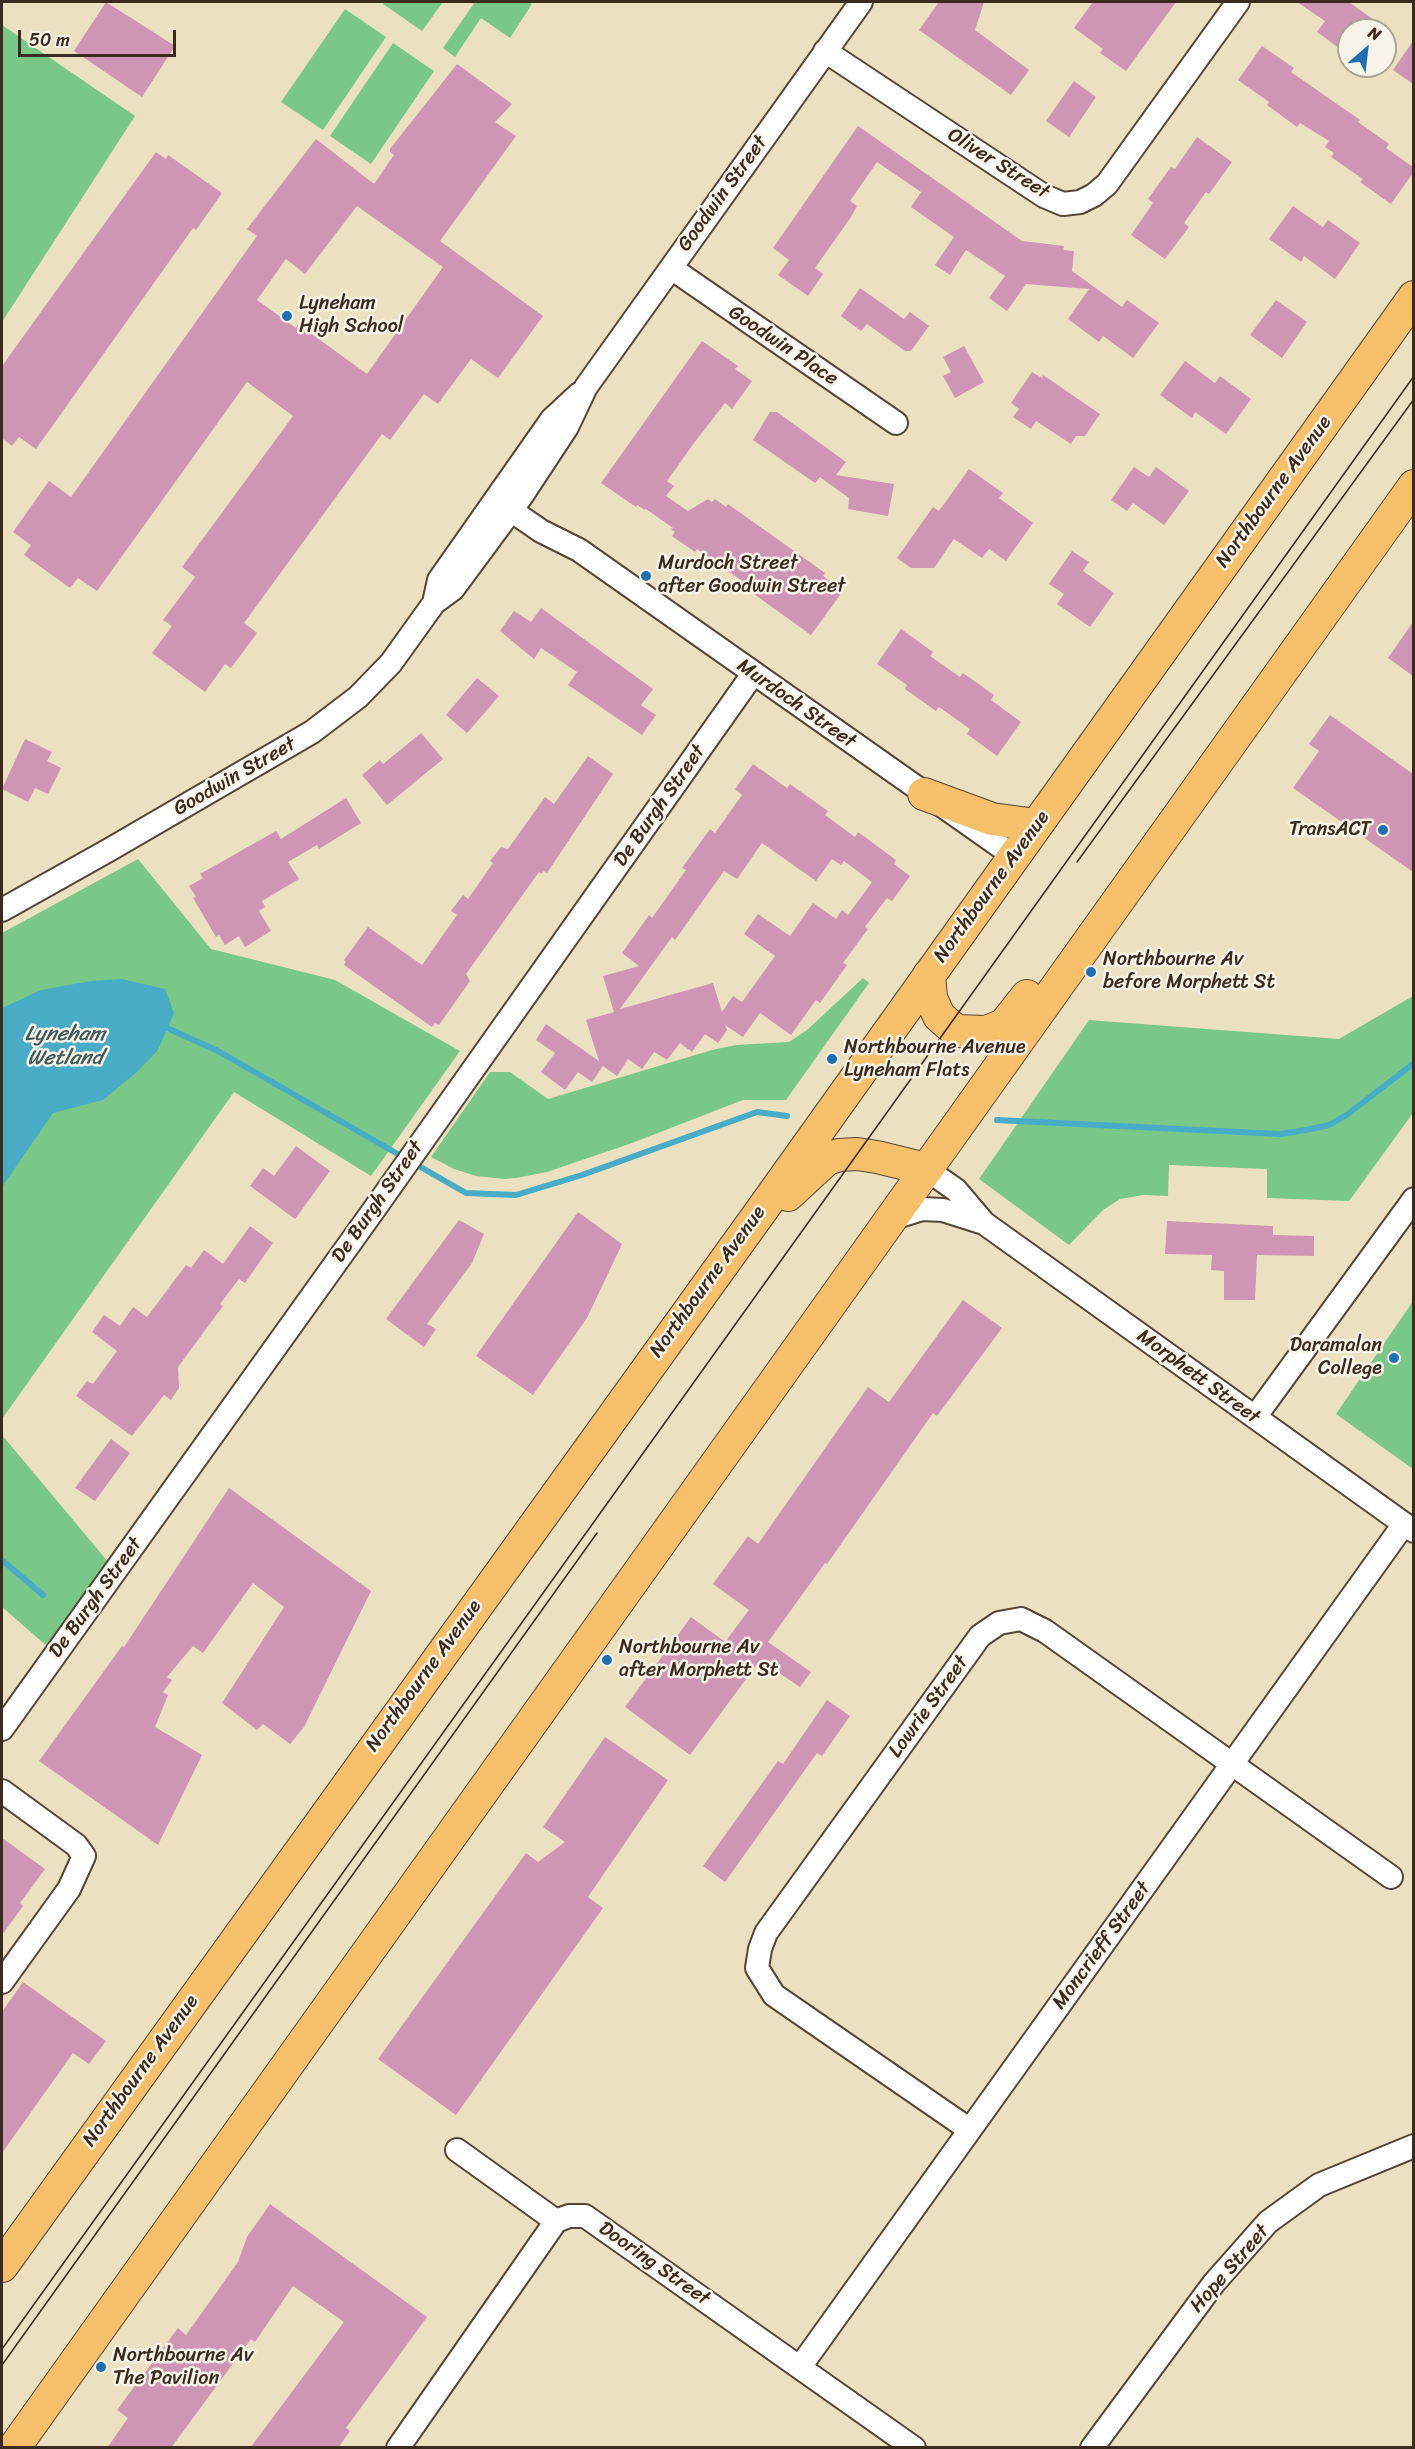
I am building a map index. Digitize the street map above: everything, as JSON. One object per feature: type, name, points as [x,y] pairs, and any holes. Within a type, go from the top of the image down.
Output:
[{"type":"highway","name":"Northbourne Avenue","points":[[2,2266],[765,1205],[1413,297]]},
{"type":"highway","points":[[14,2448],[1413,486]]},
{"type":"highway","points":[[924,794],[992,819],[1036,825]]},
{"type":"highway","points":[[929,975],[931,998],[939,1016],[956,1031],[986,1032],[1004,1025],[1051,964],[1162,838]]},
{"type":"highway","points":[[765,1205],[789,1195],[827,1159],[839,1155],[857,1154],[877,1157],[926,1169]]},
{"type":"street","name":"Goodwin Street","points":[[2,910],[312,732],[358,697],[391,663],[434,603],[453,589],[509,498],[567,427],[586,387],[861,2]]},
{"type":"street","name":"Oliver Street","points":[[825,51],[1044,196],[1064,204],[1080,202],[1094,195],[1107,184],[1238,2]]},
{"type":"street","name":"Goodwin Place","points":[[671,268],[896,423]]},
{"type":"street","name":"Murdoch Street","points":[[509,498],[550,519],[579,550],[1014,856]]},
{"type":"street","name":"De Burgh Street","points":[[2,1729],[391,1186],[753,674]]},
{"type":"street","name":"Morphett Street","points":[[926,1169],[956,1190],[984,1223],[1409,1528]]},
{"type":"street","points":[[1255,1417],[1413,1199]]},
{"type":"street","name":"Morphett Street","points":[[890,1219],[922,1209],[943,1210],[984,1223]]},
{"type":"street","name":"Moncrieff Street","points":[[800,2367],[1232,1765],[1409,1528]]},
{"type":"street","name":"Lowrie Street","points":[[970,2130],[774,1995],[757,1968],[760,1949],[766,1933],[980,1636],[999,1623],[1021,1619],[1045,1631],[1391,1877]]},
{"type":"street","points":[[2,1791],[76,1845],[84,1856],[69,1889],[2,1982]]},
{"type":"street","name":"Hope Street","points":[[1092,2448],[1214,2283],[1268,2222],[1318,2185],[1413,2146]]},
{"type":"street","points":[[405,2445],[556,2221],[458,2150]]},
{"type":"street","name":"Dooring Street","points":[[556,2221],[569,2216],[585,2216],[914,2448]]},
{"type":"green space","points":[[384,2],[443,2],[422,31],[383,4]]},
{"type":"green space","points":[[475,2],[528,2],[532,4],[510,38],[481,18],[455,57],[443,48]]},
{"type":"green space","points":[[345,9],[386,37],[323,130],[281,102]]},
{"type":"green space","points":[[2,25],[135,116],[2,322]]},
{"type":"green space","points":[[393,43],[434,71],[371,164],[330,136]]},
{"type":"green space","points":[[138,859],[211,949],[335,980],[460,1051],[371,1176],[234,1092],[2,1419],[2,933]]},
{"type":"green space","points":[[863,978],[869,983],[786,1100],[743,1100],[632,1143],[547,1172],[516,1178],[476,1176],[454,1169],[431,1157],[490,1072],[510,1072],[548,1099],[712,1050],[736,1045],[789,1042],[807,1030]]},
{"type":"green space","points":[[1413,996],[1413,1113],[1349,1201],[1267,1198],[1267,1169],[1169,1165],[1168,1196],[1143,1195],[1120,1199],[1103,1210],[1069,1245],[979,1179],[1089,1020],[1339,1039]]},
{"type":"green space","name":"Daramalan College","points":[[1413,1301],[1414,1469],[1336,1414]]},
{"type":"green space","points":[[2,1435],[109,1563],[48,1647],[2,1607]]},
{"type":"water","name":"Lyneham Wetland","points":[[122,979],[165,989],[174,1013],[158,1050],[137,1072],[103,1100],[53,1113],[2,1187],[2,1008],[41,990],[91,981]]},
{"type":"building","points":[[106,2],[175,46],[142,97],[74,51]]},
{"type":"building","points":[[939,2],[984,2],[975,30],[1029,70],[1011,95],[919,30]]},
{"type":"building","points":[[1093,2],[1176,2],[1126,71],[1100,53],[1103,49],[1074,28]]},
{"type":"building","points":[[1297,2],[1349,2],[1371,18],[1337,18],[1337,46],[1317,32],[1325,21]]},
{"type":"building","points":[[1413,41],[1413,84],[1397,73],[1397,64]]},
{"type":"building","points":[[1262,46],[1294,68],[1291,72],[1360,120],[1358,122],[1389,144],[1386,148],[1413,167],[1413,173],[1391,204],[1360,182],[1363,179],[1331,157],[1334,153],[1325,147],[1329,141],[1300,123],[1297,127],[1267,105],[1269,102],[1238,80]]},
{"type":"building","points":[[457,64],[512,104],[495,122],[516,136],[440,241],[543,316],[498,378],[471,359],[438,404],[424,394],[390,440],[382,434],[244,623],[257,633],[231,668],[225,664],[205,692],[152,653],[172,626],[163,620],[195,577],[182,567],[293,416],[247,382],[97,591],[78,578],[70,588],[24,555],[31,545],[13,532],[49,481],[71,497],[257,236],[247,229],[316,139],[374,184],[394,155],[390,149]],"holes":[[[357,206],[443,267],[367,374],[298,324],[296,328],[257,300],[286,259],[305,274]]]},
{"type":"building","points":[[1074,81],[1096,97],[1069,137],[1046,121]]},
{"type":"building","points":[[858,126],[1022,241],[1064,246],[1063,250],[1074,251],[1072,271],[1122,307],[1127,300],[1159,323],[1133,358],[1103,336],[1099,342],[1068,319],[1089,289],[1026,284],[1007,311],[989,298],[1005,276],[966,250],[950,275],[935,265],[954,237],[911,207],[921,192],[877,162],[850,201],[857,206],[851,217],[815,268],[823,274],[808,296],[778,275],[789,260],[773,248]]},
{"type":"building","points":[[1197,137],[1232,162],[1209,194],[1206,192],[1184,223],[1189,227],[1165,259],[1131,235],[1153,203],[1148,199],[1171,167],[1175,169]]},
{"type":"building","points":[[156,152],[166,159],[168,155],[222,193],[196,230],[193,228],[36,449],[19,437],[12,446],[2,438],[2,366]]},
{"type":"building","points":[[1293,206],[1323,227],[1328,220],[1360,243],[1335,279],[1304,256],[1301,262],[1269,239]]},
{"type":"building","points":[[860,288],[904,319],[910,312],[929,326],[911,351],[905,351],[867,324],[861,331],[841,316]]},
{"type":"building","points":[[1276,300],[1307,322],[1282,358],[1250,335]]},
{"type":"building","points":[[702,341],[738,366],[735,369],[752,381],[732,409],[725,403],[694,443],[667,481],[674,486],[666,496],[688,511],[708,499],[712,502],[715,499],[726,507],[728,504],[825,573],[823,576],[843,591],[811,635],[740,584],[742,581],[697,549],[695,552],[672,536],[675,532],[671,529],[673,528],[646,509],[637,505],[636,507],[601,483]]},
{"type":"building","points":[[964,346],[984,382],[955,398],[943,376],[951,372],[943,357]]},
{"type":"building","points":[[1185,361],[1215,383],[1220,376],[1251,399],[1226,434],[1195,412],[1192,418],[1160,395]]},
{"type":"building","points":[[1032,372],[1042,378],[1043,375],[1100,414],[1085,436],[1076,436],[1071,444],[1036,421],[1031,429],[1013,417],[1019,409],[1011,403]]},
{"type":"building","points":[[770,412],[777,412],[846,462],[836,475],[894,484],[888,516],[848,509],[849,498],[820,477],[815,483],[753,440]]},
{"type":"building","points":[[1134,467],[1149,477],[1156,467],[1189,491],[1164,525],[1133,503],[1127,511],[1111,500]]},
{"type":"building","points":[[969,469],[1003,493],[999,498],[1033,523],[1006,561],[989,549],[982,558],[954,539],[934,568],[911,568],[897,558],[933,507],[939,511]]},
{"type":"building","points":[[1072,551],[1089,562],[1083,571],[1114,593],[1090,627],[1057,604],[1064,594],[1049,584]]},
{"type":"building","points":[[541,608],[653,689],[641,705],[656,715],[642,735],[568,685],[577,672],[541,648],[534,659],[500,631],[514,611],[531,622]]},
{"type":"building","points":[[1413,622],[1413,676],[1388,658]]},
{"type":"building","points":[[901,629],[933,652],[930,656],[960,677],[963,673],[994,695],[991,700],[1021,722],[997,756],[967,734],[970,729],[939,707],[936,711],[905,689],[907,685],[877,664]]},
{"type":"building","points":[[477,678],[499,696],[467,733],[446,715]]},
{"type":"building","name":"TransACT","points":[[1330,715],[1413,774],[1413,872],[1293,788],[1319,751],[1309,744]]},
{"type":"building","points":[[421,733],[443,759],[387,805],[362,775],[380,760],[383,764]]},
{"type":"building","points":[[25,739],[52,752],[47,761],[61,768],[48,794],[35,788],[28,802],[2,789]]},
{"type":"building","points":[[588,756],[613,774],[547,873],[539,872],[466,974],[470,981],[439,1025],[435,1023],[432,1027],[344,965],[346,962],[344,960],[368,927],[422,965],[457,915],[451,911],[463,895],[468,899],[493,863],[490,861],[501,847],[508,849],[545,797],[554,804]]},
{"type":"building","points":[[753,764],[787,788],[790,784],[828,811],[825,815],[855,837],[858,832],[896,860],[894,864],[910,876],[892,901],[887,898],[865,927],[868,929],[843,963],[847,965],[820,1003],[816,1000],[791,1035],[760,1013],[743,1037],[725,1025],[727,1030],[718,1043],[705,1034],[692,1052],[680,1043],[667,1060],[654,1052],[642,1069],[628,1059],[617,1076],[603,1066],[592,1082],[578,1072],[565,1090],[541,1072],[555,1053],[536,1040],[546,1024],[599,1061],[586,1020],[614,1012],[603,976],[639,966],[622,953],[649,915],[652,918],[686,870],[682,868],[710,829],[715,833],[742,795],[735,789]],"holes":[[[762,843],[816,881],[832,859],[841,865],[844,861],[872,882],[848,915],[842,910],[836,919],[813,903],[790,936],[758,914],[744,934],[775,956],[742,1002],[733,996],[722,1012],[713,983],[620,1009],[672,937],[675,940],[724,871],[737,879]]]},
{"type":"building","points":[[346,798],[361,823],[319,849],[317,845],[288,862],[299,879],[262,901],[265,907],[259,911],[271,931],[245,947],[239,936],[225,945],[219,935],[216,937],[193,898],[196,897],[189,886],[203,878],[200,874],[276,831],[281,839]]},
{"type":"building","points":[[296,1146],[330,1171],[295,1219],[250,1186],[263,1168],[274,1176]]},
{"type":"building","points":[[578,1212],[622,1244],[587,1318],[533,1395],[476,1356]]},
{"type":"building","points":[[459,1220],[484,1234],[472,1263],[427,1324],[436,1329],[424,1347],[386,1319]]},
{"type":"building","points":[[1167,1221],[1273,1226],[1273,1235],[1314,1236],[1314,1256],[1257,1255],[1255,1300],[1224,1300],[1224,1271],[1211,1270],[1212,1255],[1165,1254]]},
{"type":"building","points":[[250,1226],[273,1243],[245,1283],[239,1279],[220,1304],[223,1306],[178,1367],[179,1388],[171,1400],[164,1395],[132,1436],[76,1396],[87,1381],[93,1384],[117,1351],[92,1332],[104,1315],[120,1326],[133,1307],[147,1317],[186,1265],[191,1268],[204,1250],[223,1264]]},
{"type":"building","points":[[963,1300],[1002,1328],[937,1416],[933,1413],[827,1564],[825,1563],[768,1642],[811,1672],[800,1687],[760,1660],[690,1755],[625,1707],[691,1617],[725,1642],[749,1610],[713,1584],[748,1536],[758,1544],[868,1387],[889,1402]]},
{"type":"building","points":[[111,1439],[130,1453],[95,1501],[75,1488]]},
{"type":"building","points":[[229,1488],[371,1591],[304,1727],[290,1744],[263,1724],[257,1730],[222,1703],[284,1607],[253,1583],[203,1653],[193,1646],[167,1677],[172,1680],[163,1692],[168,1695],[155,1727],[202,1755],[158,1845],[39,1761],[122,1646],[124,1647]]},
{"type":"building","points":[[827,1700],[850,1716],[822,1756],[817,1753],[725,1882],[703,1866],[778,1761],[783,1764]]},
{"type":"building","points":[[605,1737],[668,1780],[588,1897],[603,1908],[456,2115],[378,2059],[526,1853],[538,1862],[565,1842],[543,1827]]},
{"type":"building","points":[[2,1838],[45,1869],[20,1903],[23,1906],[2,1935]]},
{"type":"building","points":[[23,1982],[106,2041],[89,2064],[73,2053],[2,2153],[2,2012]]},
{"type":"building","points":[[270,2204],[427,2317],[346,2428],[350,2431],[338,2448],[250,2448],[344,2322],[293,2286],[255,2342],[251,2339],[171,2448],[107,2448],[128,2418],[117,2410],[178,2328],[186,2335],[238,2262],[247,2237]]},
{"type":"waterway","points":[[167,1028],[218,1051],[466,1193],[516,1195],[582,1175],[757,1112],[787,1116]]},
{"type":"waterway","points":[[997,1120],[1280,1134],[1329,1125],[1348,1114],[1414,1063]]},
{"type":"waterway","points":[[2,1560],[43,1595]]},
{"type":"tram line","points":[[2,2349],[1414,376]]},
{"type":"tram line","points":[[1077,862],[1414,399]]},
{"type":"tram line","points":[[2,2365],[597,1533]]},
{"type":"place","name":"Lyneham High School","points":[[287,316]]},
{"type":"place","name":"Murdoch Street after Goodwin Street","points":[[646,576]]},
{"type":"place","name":"TransACT","points":[[1383,830]]},
{"type":"place","name":"Northbourne Av before Morphett St","points":[[1091,972]]},
{"type":"place","name":"Northbourne Avenue Lyneham Flats","points":[[832,1059]]},
{"type":"place","name":"Daramalan College","points":[[1394,1358]]},
{"type":"place","name":"Northbourne Av after Morphett St","points":[[607,1660]]},
{"type":"place","name":"Northbourne Av The Pavilion","points":[[101,2367]]}]
